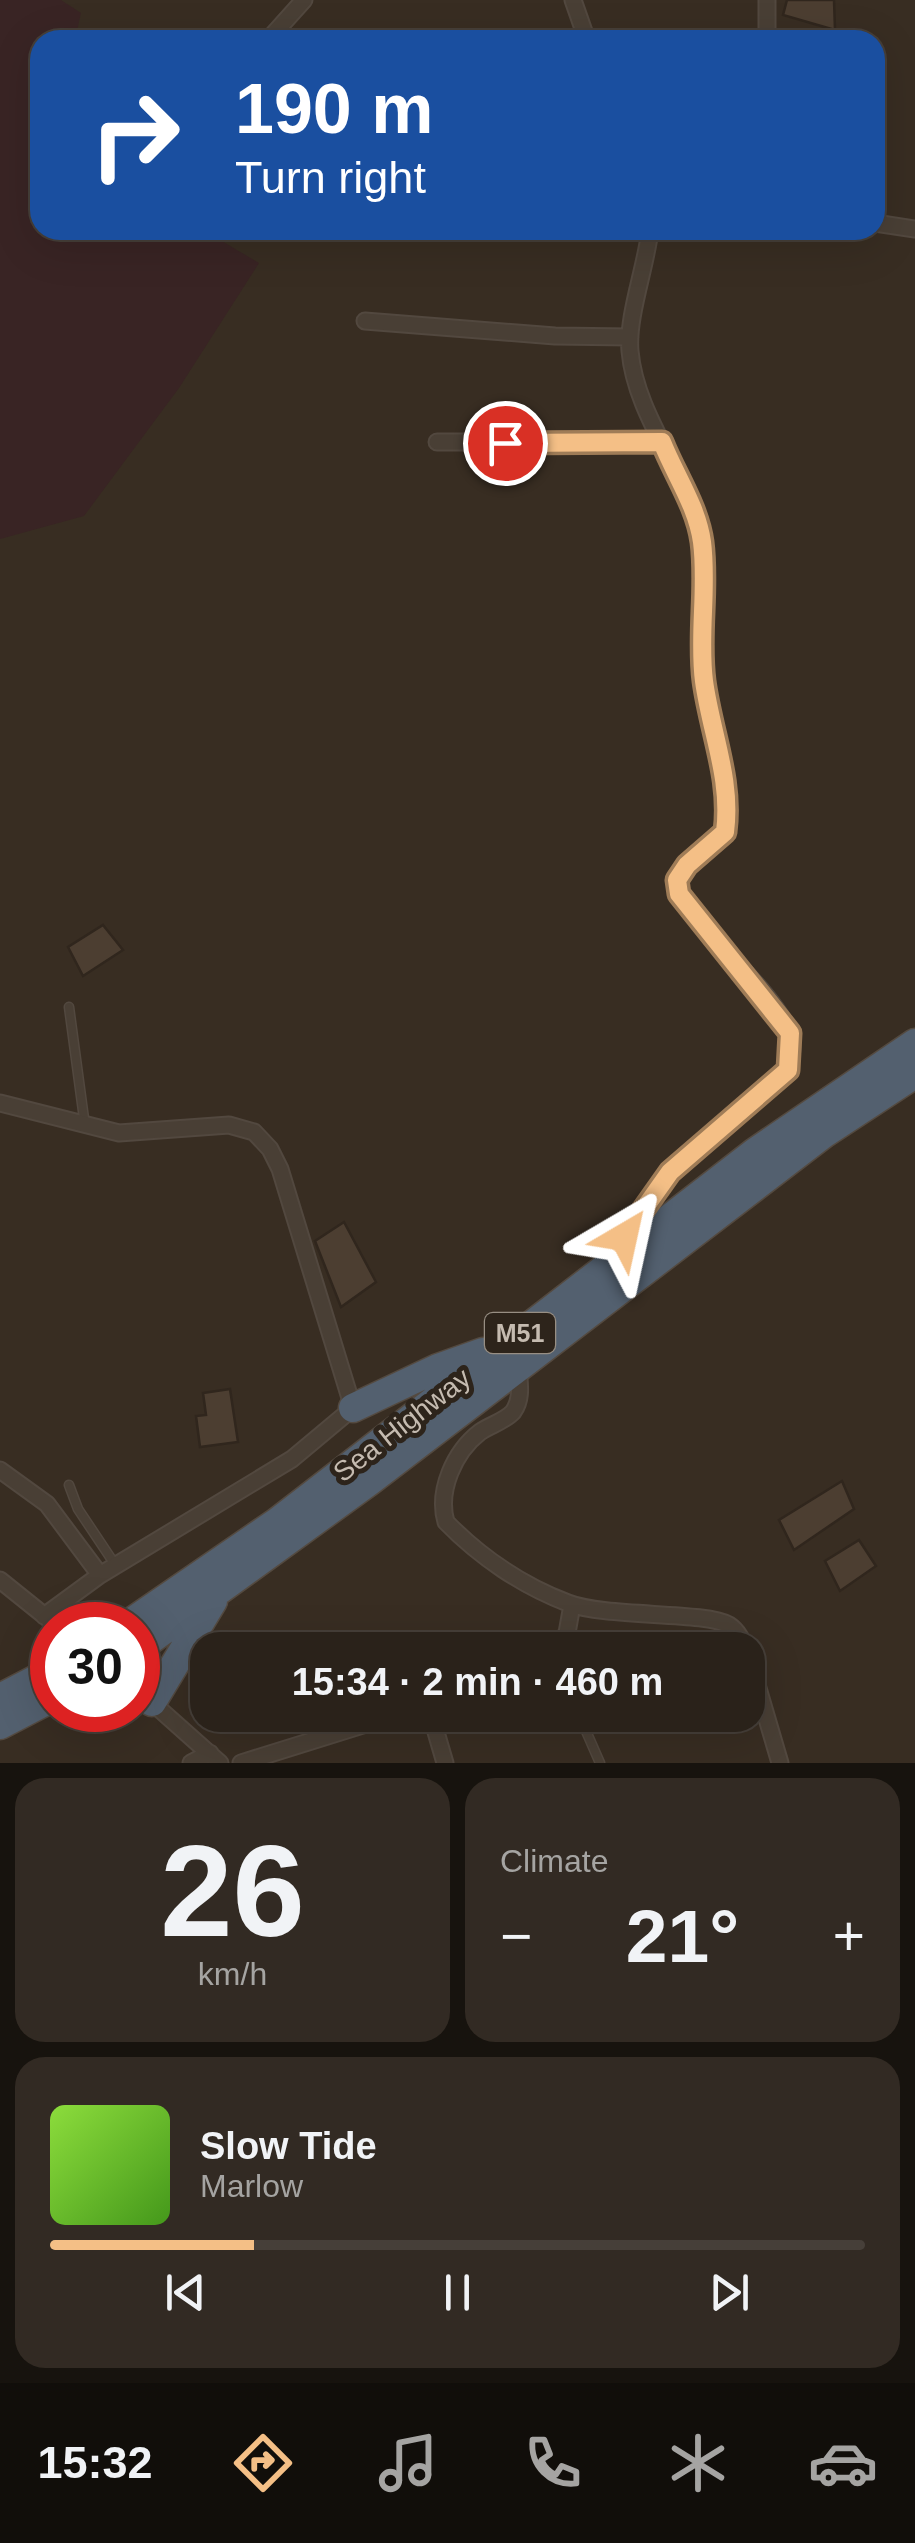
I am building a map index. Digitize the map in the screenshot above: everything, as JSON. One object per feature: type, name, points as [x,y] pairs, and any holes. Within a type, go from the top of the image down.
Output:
[{"type":"highway","name":"Sea Highway","points":[[160,1634],[215,1597],[511,1356],[600,1269],[756,1152],[915,1043]]},
{"type":"highway","name":"Sea Highway","points":[[160,1602],[825,1133],[915,1074]]},
{"type":"highway","points":[[353,1408],[438,1368],[511,1356]]},
{"type":"highway","points":[[160,1675],[215,1597]]},
{"type":"highway","points":[[0,1698],[30,1683]]},
{"type":"highway","points":[[0,1725],[30,1709]]},
{"type":"street","points":[[277,30],[304,0]]},
{"type":"street","points":[[573,0],[584,30]]},
{"type":"street","points":[[767,0],[767,30]]},
{"type":"street","points":[[885,224],[915,229]]},
{"type":"street","points":[[600,1269],[670,1172],[788,1070],[792,1052],[790,1033],[783,1022],[679,894],[677,880],[687,865],[725,832],[727,810],[724,767],[704,678],[702,542],[685,490],[634,375],[630,337],[648,240]]},
{"type":"street","points":[[365,322],[556,336],[630,337]]},
{"type":"street","points":[[437,442],[662,442]]},
{"type":"street","points":[[0,1103],[119,1133],[229,1125],[254,1132],[270,1149],[320,1288],[353,1408],[292,1459],[100,1575],[71,1602]]},
{"type":"street","points":[[511,1356],[518,1403],[510,1415],[477,1434],[457,1457],[442,1508],[446,1522],[486,1558],[572,1605],[650,1618],[718,1620],[735,1632]]},
{"type":"street","points":[[0,1470],[47,1504],[100,1575]]},
{"type":"street","points":[[0,1580],[30,1605]]},
{"type":"street","points":[[567,1632],[572,1605]]},
{"type":"street","points":[[160,1709],[215,1758]]},
{"type":"street","points":[[765,1713],[780,1763]]},
{"type":"street","points":[[241,1763],[340,1732]]},
{"type":"street","points":[[436,1732],[445,1763]]},
{"type":"street","points":[[191,1763],[215,1758]]},
{"type":"lane","points":[[69,1006],[85,1126]]},
{"type":"lane","points":[[68,1486],[78,1509],[116,1566]]},
{"type":"lane","points":[[586,1732],[600,1763]]},
{"type":"shaded area","points":[[0,0],[61,0],[81,13],[77,30],[30,30],[30,240],[220,240],[259,263],[179,388],[84,516],[0,539]]},
{"type":"building","points":[[787,0],[834,0],[835,30],[783,15]]},
{"type":"building","points":[[103,925],[123,950],[83,976],[68,947]]},
{"type":"building","points":[[344,1222],[376,1282],[341,1307],[315,1241]]},
{"type":"building","points":[[230,1389],[238,1442],[200,1447],[196,1416],[206,1415],[203,1393]]},
{"type":"building","points":[[842,1481],[854,1509],[794,1550],[779,1520]]},
{"type":"building","points":[[859,1540],[876,1566],[840,1591],[825,1561]]},
{"type":"route","points":[[505,443],[662,442],[695,515],[702,542],[704,678],[722,757],[727,810],[725,832],[687,865],[677,880],[679,894],[790,1033],[792,1052],[788,1070],[670,1172],[624,1237]]}]
